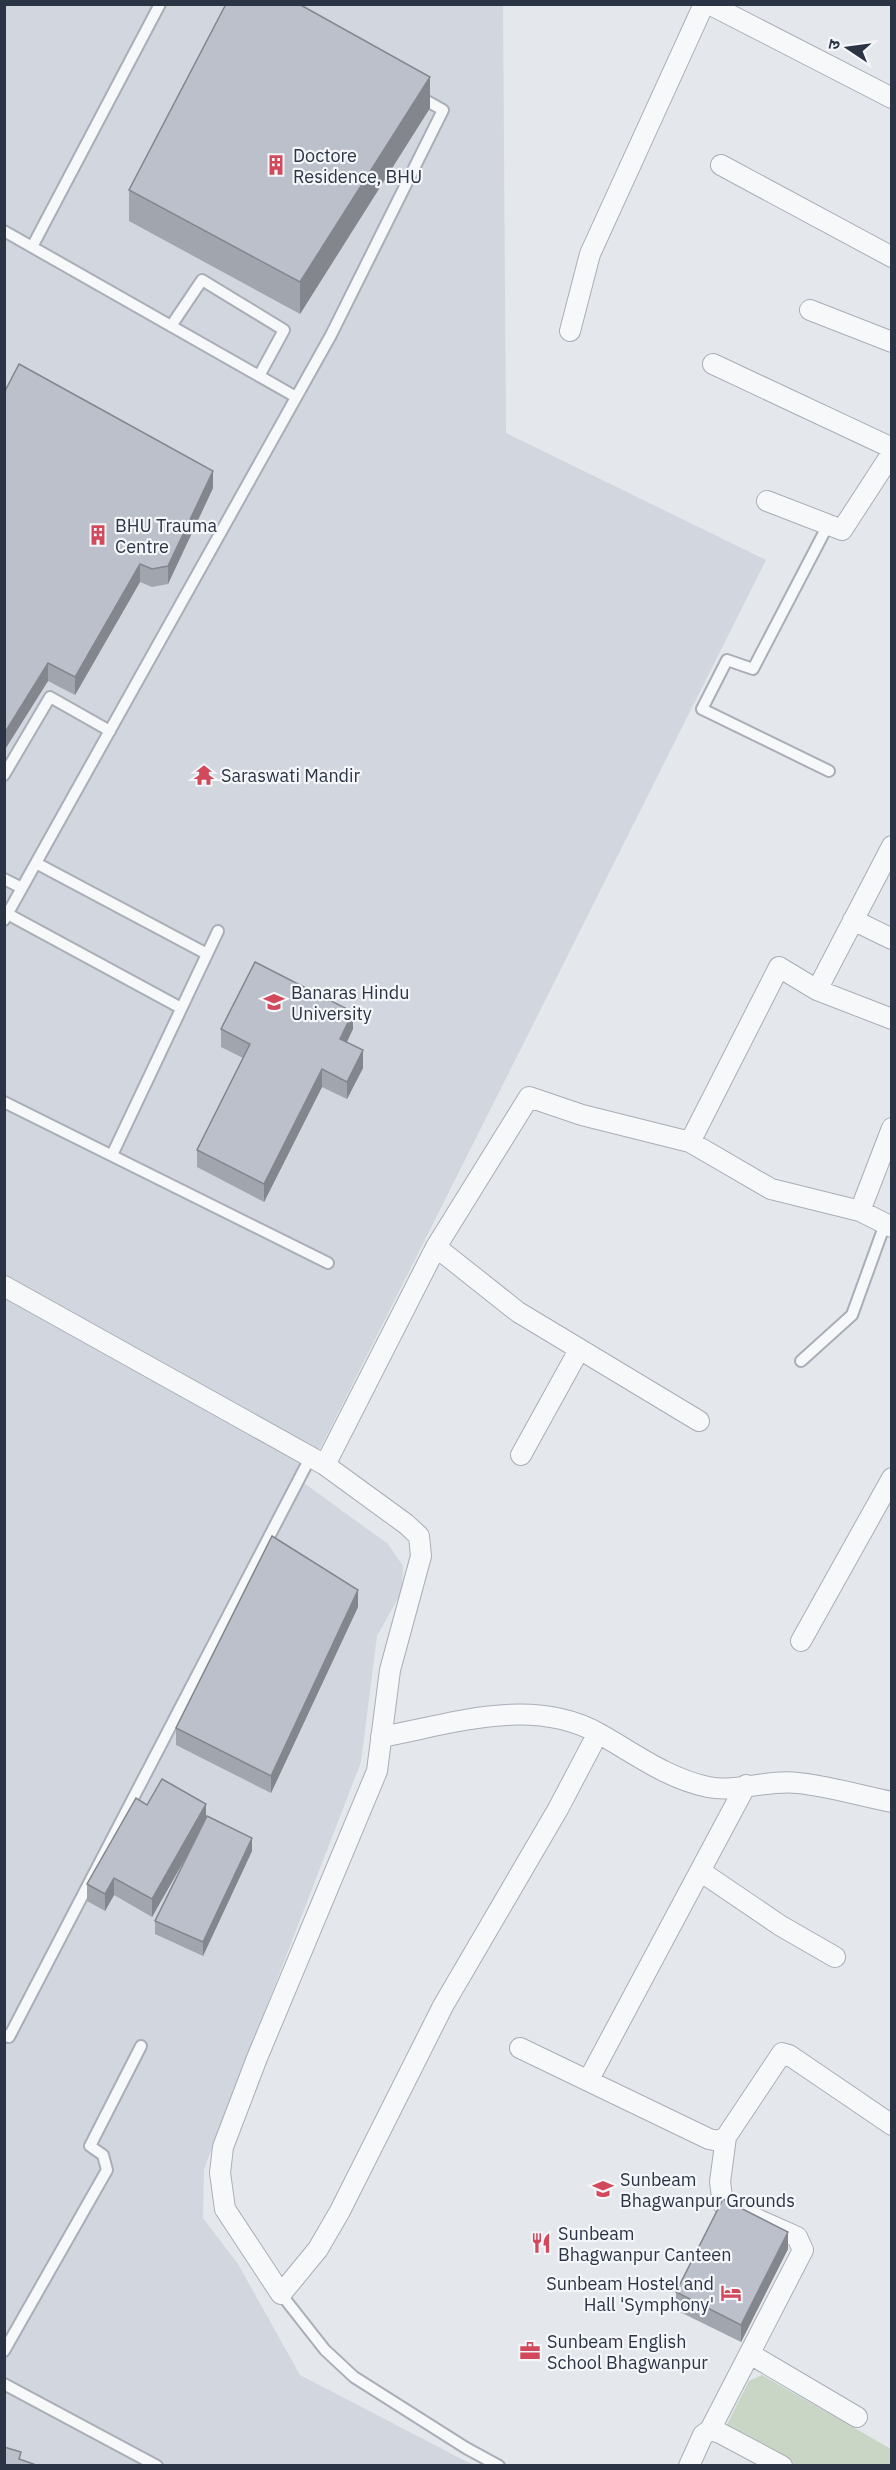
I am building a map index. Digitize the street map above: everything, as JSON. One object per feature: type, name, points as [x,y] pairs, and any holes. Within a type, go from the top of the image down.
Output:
[{"type":"street","points":[[570,331],[590,254],[704,4]]},
{"type":"street","points":[[709,4],[891,98]]},
{"type":"street","points":[[721,165],[891,257]]},
{"type":"street","points":[[810,310],[891,340]]},
{"type":"street","points":[[714,364],[891,448]]},
{"type":"street","points":[[767,501],[842,530],[891,453]]},
{"type":"street","points":[[817,990],[890,854]]},
{"type":"street","points":[[854,920],[891,939]]},
{"type":"street","points":[[690,1142],[779,967],[817,990],[891,1019]]},
{"type":"street","points":[[318,1462],[436,1247],[530,1097],[582,1115],[690,1142],[771,1189],[860,1211],[888,1226]]},
{"type":"street","points":[[860,1211],[891,1128]]},
{"type":"street","points":[[436,1247],[518,1312],[699,1420]]},
{"type":"street","points":[[4,1286],[318,1462],[419,1536],[421,1556],[390,1670],[377,1772],[257,2058],[223,2147],[220,2173],[225,2209],[281,2294],[318,2249],[340,2211],[443,2006],[558,1809],[598,1733]]},
{"type":"street","points":[[521,1455],[579,1350]]},
{"type":"street","points":[[801,1641],[891,1478]]},
{"type":"street","points":[[381,1737],[508,1714],[545,1714],[569,1720],[598,1733],[631,1755],[665,1772],[697,1783],[728,1788],[798,1783],[891,1802]]},
{"type":"street","points":[[589,2079],[746,1785]]},
{"type":"street","points":[[700,1871],[781,1926],[834,1956]]},
{"type":"street","points":[[520,2048],[589,2079],[709,2139],[719,2141],[726,2137]]},
{"type":"street","points":[[689,2466],[703,2435],[710,2430],[803,2250],[797,2237],[723,2204],[720,2182],[726,2137],[782,2053],[789,2055],[891,2125]]},
{"type":"street","points":[[750,2354],[857,2417]]},
{"type":"street","points":[[710,2430],[782,2466]]},
{"type":"lane","points":[[32,247],[160,4]]},
{"type":"lane","points":[[182,1008],[6,915],[331,335],[443,110],[412,93]]},
{"type":"lane","points":[[4,231],[296,397]]},
{"type":"lane","points":[[171,326],[201,280],[284,330],[259,376]]},
{"type":"lane","points":[[828,525],[753,669],[727,660],[702,709],[829,771]]},
{"type":"lane","points":[[4,775],[50,697],[110,731]]},
{"type":"lane","points":[[36,863],[207,954]]},
{"type":"lane","points":[[4,879],[22,888]]},
{"type":"lane","points":[[112,1155],[218,930]]},
{"type":"lane","points":[[4,1102],[328,1263]]},
{"type":"lane","points":[[801,1361],[852,1315],[888,1226]]},
{"type":"lane","points":[[4,2035],[9,2037],[318,1462]]},
{"type":"lane","points":[[4,2351],[107,2170],[103,2155],[90,2146],[141,2046]]},
{"type":"lane","points":[[281,2294],[325,2350],[354,2377],[466,2448],[499,2466]]},
{"type":"lane","points":[[4,2384],[157,2466]]},
{"type":"shaded area","name":"Banaras Hindu University","points":[[5,5],[503,5],[506,433],[766,560],[322,1445],[297,1478],[388,1544],[403,1566],[402,1591],[377,1636],[361,1762],[204,2169],[203,2218],[238,2264],[300,2375],[473,2465],[5,2466]]},
{"type":"green space","points":[[762,2375],[891,2449],[891,2465],[787,2465],[723,2432],[749,2381]]},
{"type":"building","name":"Doctore Residence, BHU","points":[[226,4],[299,4],[430,77],[300,282],[129,190]]},
{"type":"building","name":"BHU Trauma Centre","points":[[19,364],[213,471],[168,566],[152,569],[140,564],[75,677],[48,663],[4,734],[4,393]]},
{"type":"building","points":[[255,962],[353,1012],[340,1039],[363,1050],[347,1082],[322,1069],[264,1184],[197,1150],[250,1044],[221,1029]]},
{"type":"building","points":[[272,1536],[358,1590],[271,1776],[176,1728]]},
{"type":"building","points":[[162,1779],[206,1804],[152,1899],[114,1878],[105,1894],[87,1884],[136,1798],[147,1805]]},
{"type":"building","points":[[207,1816],[252,1838],[203,1942],[155,1921]]},
{"type":"building","points":[[723,2199],[788,2232],[741,2325],[676,2292]]},
{"type":"building","points":[[4,2447],[21,2452],[19,2459],[39,2466],[4,2466]]},
{"type":"place","name":"Doctore Residence, BHU","points":[[276,165]]},
{"type":"place","name":"BHU Trauma Centre","points":[[98,535]]},
{"type":"place","name":"Saraswati Mandir","points":[[204,775]]},
{"type":"place","name":"Banaras Hindu University","points":[[274,1002]]},
{"type":"place","name":"Sunbeam Bhagwanpur Grounds","points":[[603,2189]]},
{"type":"place","name":"Sunbeam Bhagwanpur Canteen","points":[[541,2243]]},
{"type":"place","name":"Sunbeam Hostel and Hall 'Symphony'","points":[[731,2293]]},
{"type":"place","name":"Sunbeam English School Bhagwanpur","points":[[530,2351]]}]
